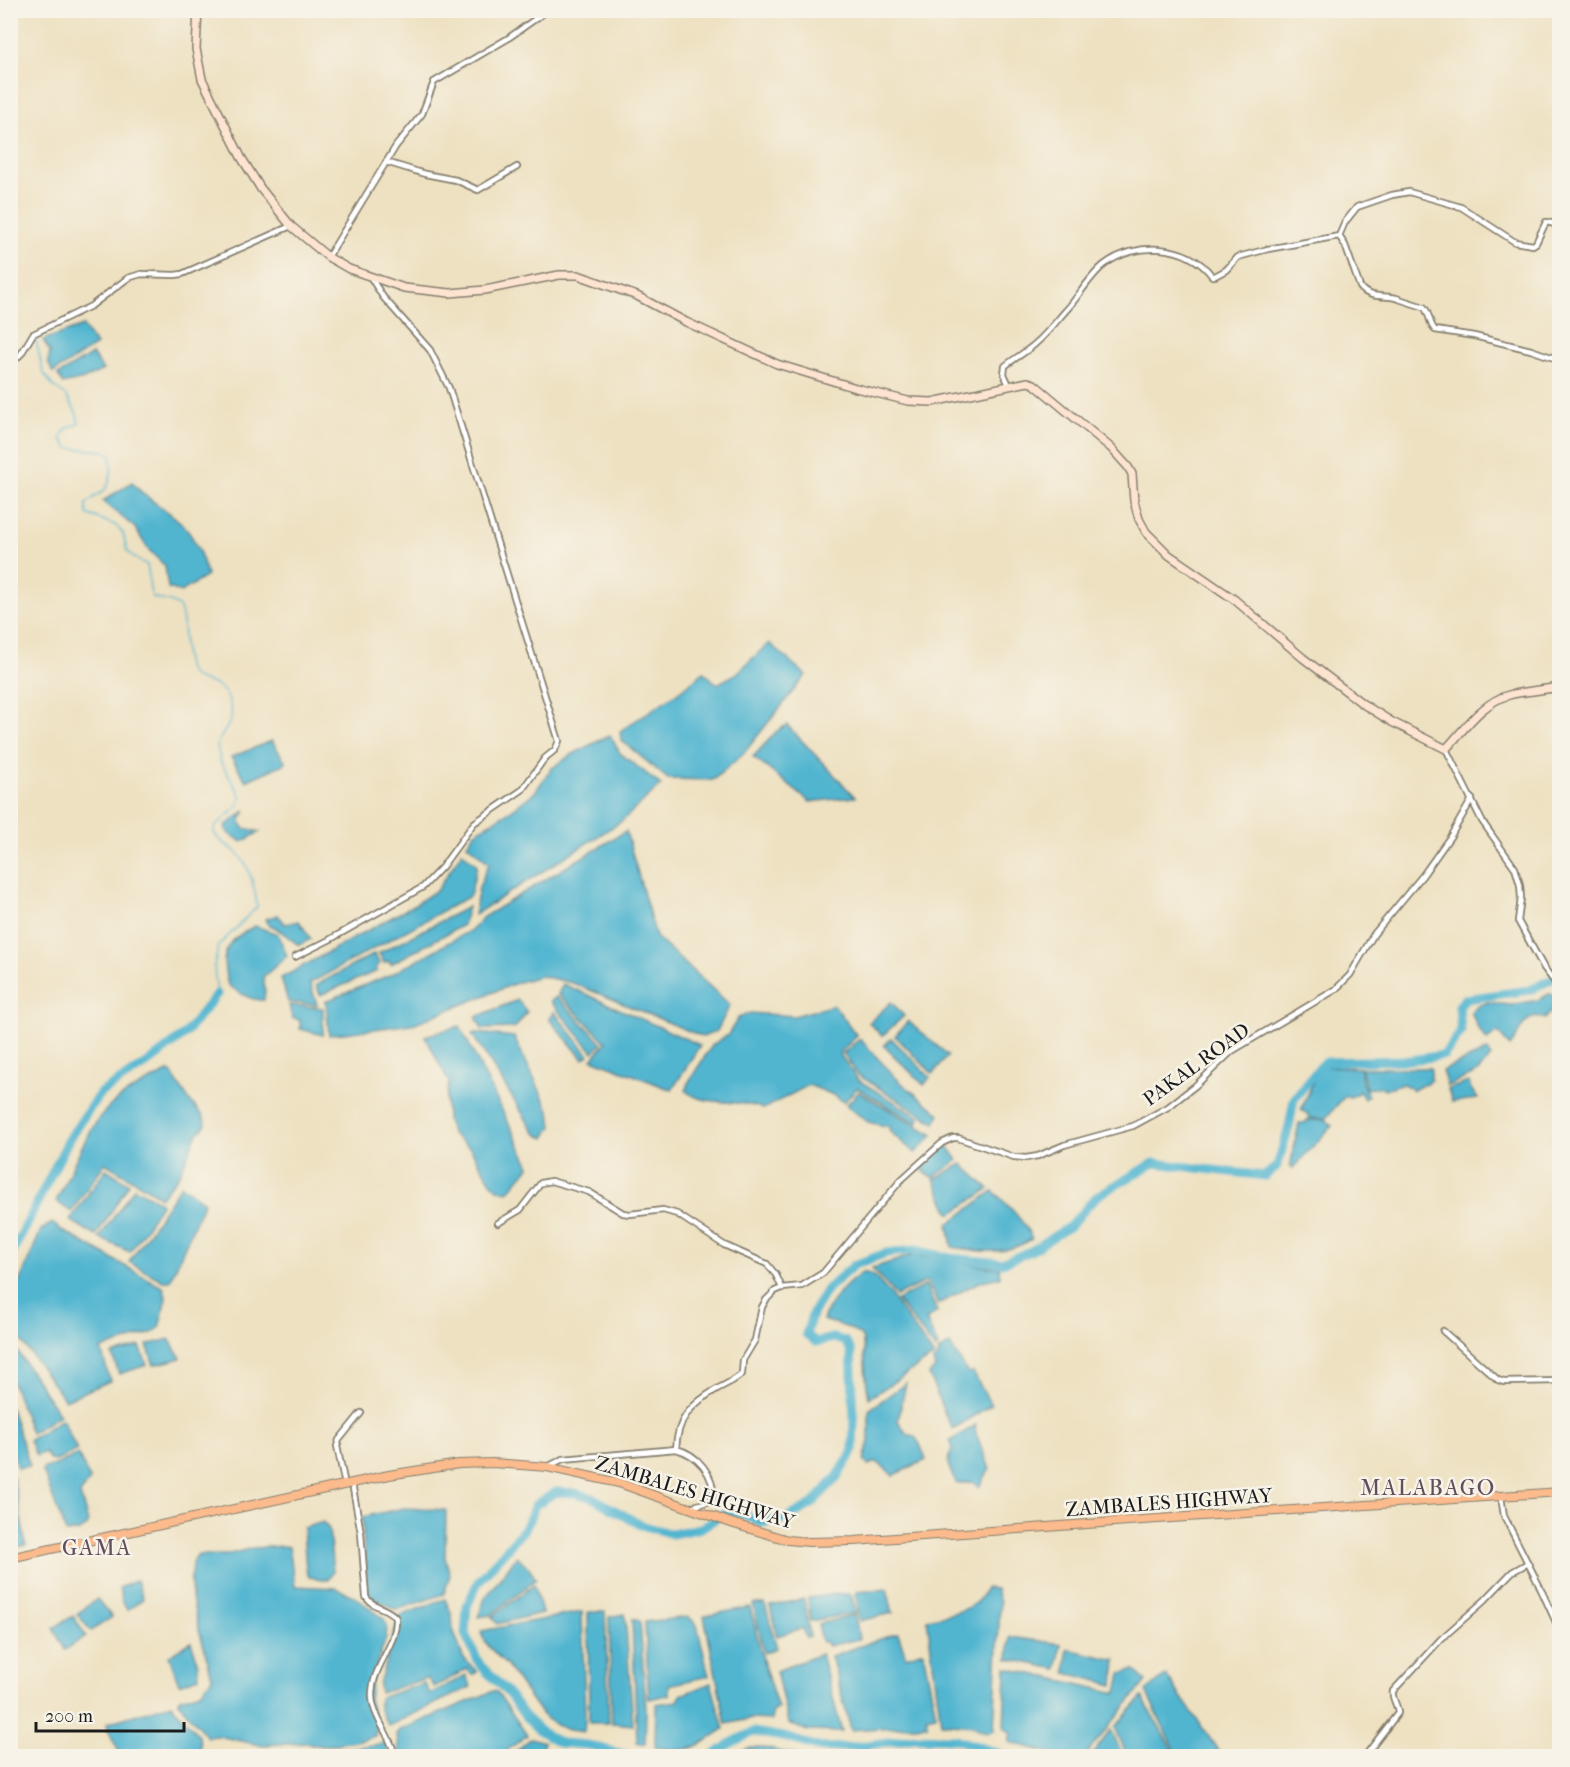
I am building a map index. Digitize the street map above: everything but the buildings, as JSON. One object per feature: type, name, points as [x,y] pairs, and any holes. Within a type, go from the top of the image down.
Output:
[{"type":"main road","name":"ZAMBALES HIGHWAY","points":[[10,1558],[349,1484],[459,1464],[502,1463],[547,1467],[619,1484],[734,1524],[788,1539],[809,1542],[842,1542],[1560,1492]]},
{"type":"street","points":[[198,10],[198,60],[202,79],[250,173],[291,226],[328,257],[349,269],[371,278],[418,291],[450,293],[485,290],[558,275],[578,275],[637,296],[686,322],[777,364],[908,401],[932,402],[1009,385],[1028,382],[1034,384],[1111,448],[1128,467],[1132,474],[1134,501],[1139,519],[1146,532],[1168,555],[1235,600],[1303,658],[1363,704],[1392,722],[1446,749],[1482,821],[1515,868],[1521,898],[1518,921],[1544,968],[1560,989]]},
{"type":"street","points":[[328,257],[396,146],[422,114],[434,82],[507,39],[548,10]]},
{"type":"street","points":[[386,162],[425,174],[456,180],[478,190],[517,167]]},
{"type":"street","points":[[1339,236],[1345,222],[1357,207],[1409,192],[1461,207],[1515,242],[1533,245],[1546,222],[1560,225]]},
{"type":"street","points":[[10,365],[21,354],[33,334],[91,306],[128,278],[141,274],[182,274],[291,226]]},
{"type":"street","points":[[1339,236],[1345,245],[1360,287],[1364,292],[1372,296],[1395,298],[1424,308],[1431,327],[1435,330],[1474,336],[1531,350],[1560,360]]},
{"type":"street","points":[[1009,385],[1004,374],[1005,366],[1035,344],[1102,266],[1117,256],[1134,250],[1157,249],[1179,252],[1196,260],[1212,276],[1215,276],[1226,270],[1238,257],[1339,236]]},
{"type":"street","points":[[295,957],[423,887],[442,867],[474,823],[522,790],[545,758],[555,750],[559,741],[447,382],[430,350],[383,297],[371,278]]},
{"type":"street","points":[[1446,749],[1482,710],[1495,701],[1507,695],[1560,687]]},
{"type":"street","name":"PAKAL ROAD","points":[[782,1288],[802,1286],[823,1273],[901,1180],[947,1140],[958,1138],[1014,1157],[1026,1158],[1133,1126],[1196,1086],[1239,1047],[1335,990],[1350,975],[1378,929],[1423,875],[1450,837],[1472,800]]},
{"type":"street","points":[[498,1223],[520,1210],[541,1184],[551,1181],[589,1192],[623,1213],[638,1214],[663,1210],[677,1214],[724,1245],[767,1264],[776,1275],[782,1288],[763,1303],[755,1340],[743,1360],[742,1374],[700,1400],[688,1412],[678,1426],[676,1449]]},
{"type":"street","points":[[1443,1331],[1498,1380],[1504,1382],[1560,1381]]},
{"type":"street","points":[[361,1413],[339,1440],[337,1446],[361,1533],[366,1597],[370,1602],[390,1612],[396,1618],[390,1643],[374,1675],[372,1693],[374,1707],[389,1737],[395,1756]]},
{"type":"street","points":[[547,1467],[563,1459],[676,1449],[689,1453],[698,1461],[709,1475],[713,1486],[714,1494],[711,1500],[687,1508]]},
{"type":"street","points":[[1501,1497],[1504,1516],[1560,1631]]},
{"type":"street","points":[[1365,1756],[1398,1713],[1393,1691],[1442,1639],[1512,1572],[1528,1563]]},
{"type":"water","points":[[83,326],[96,345],[53,373],[48,362],[50,352],[43,340]]},
{"type":"water","points":[[92,354],[103,370],[84,379],[63,384],[58,375]]},
{"type":"water","points":[[132,482],[143,494],[179,521],[197,547],[207,576],[181,592],[168,588],[165,566],[148,549],[135,528],[103,501]]},
{"type":"water","points":[[769,643],[806,675],[744,753],[713,780],[668,779],[621,740],[620,731],[704,672],[717,684],[736,674]]},
{"type":"water","points":[[787,725],[855,797],[810,802],[753,757],[778,730]]},
{"type":"water","points":[[610,735],[620,753],[661,785],[622,821],[474,915],[479,887],[489,863],[467,844],[474,833],[510,811],[535,792],[551,769],[571,755]]},
{"type":"water","points":[[272,741],[286,763],[246,781],[231,757]]},
{"type":"water","points":[[246,810],[240,822],[244,828],[260,832],[242,842],[228,833],[225,826]]},
{"type":"water","points":[[626,831],[656,937],[730,1005],[717,1031],[703,1037],[573,983],[541,976],[519,982],[413,1024],[329,1035],[326,1001],[392,974],[473,929],[483,917]]},
{"type":"water","points":[[462,852],[477,865],[470,896],[310,983],[317,1005],[288,1002],[281,978],[437,890]]},
{"type":"water","points":[[468,907],[463,925],[391,964],[389,961],[384,963],[379,953]]},
{"type":"water","points":[[278,915],[285,924],[299,921],[311,939],[299,945],[268,924],[266,919]]},
{"type":"water","points":[[255,926],[278,934],[287,956],[263,977],[264,1000],[250,998],[232,988],[228,985],[225,974],[227,949],[237,937]]},
{"type":"water","points":[[374,954],[380,964],[376,967],[377,971],[320,995],[316,985]]},
{"type":"water","points":[[563,984],[700,1045],[672,1090],[592,1059],[606,1042],[558,994]]},
{"type":"water","points":[[1551,993],[1559,1002],[1545,1019],[1535,1016],[1525,1023],[1510,1047],[1498,1032],[1487,1040],[1478,1028],[1471,1012],[1488,1002],[1510,1005],[1538,1000]]},
{"type":"water","points":[[557,997],[602,1043],[593,1052],[550,1001]]},
{"type":"water","points":[[518,1000],[527,1012],[515,1028],[482,1029],[476,1017]]},
{"type":"water","points":[[891,1002],[904,1016],[882,1036],[869,1023]]},
{"type":"water","points":[[289,1005],[323,1008],[323,1035],[300,1029],[300,1020],[292,1018]]},
{"type":"water","points":[[834,1005],[857,1036],[839,1053],[858,1080],[919,1117],[918,1124],[857,1088],[844,1102],[809,1085],[763,1109],[744,1104],[703,1099],[686,1091],[688,1083],[712,1045],[728,1035],[738,1018],[750,1013],[794,1016]]},
{"type":"water","points":[[554,1012],[589,1055],[583,1059],[549,1019]]},
{"type":"water","points":[[908,1021],[948,1055],[933,1074],[895,1036]]},
{"type":"water","points":[[460,1026],[530,1166],[508,1192],[499,1190],[491,1182],[470,1148],[452,1134],[447,1120],[446,1100],[449,1082],[425,1036]]},
{"type":"water","points":[[472,1034],[514,1037],[550,1112],[552,1126],[545,1138],[533,1130]]},
{"type":"water","points":[[891,1038],[930,1077],[924,1085],[884,1046]]},
{"type":"water","points":[[860,1039],[899,1081],[940,1114],[935,1123],[858,1075],[843,1053]]},
{"type":"water","points":[[1488,1050],[1491,1057],[1477,1073],[1447,1086],[1442,1071]]},
{"type":"water","points":[[1325,1066],[1360,1068],[1362,1082],[1368,1096],[1364,1099],[1360,1092],[1350,1097],[1345,1096],[1325,1119],[1309,1118],[1308,1114],[1301,1110],[1317,1073]]},
{"type":"water","points":[[1361,1068],[1431,1068],[1431,1080],[1412,1091],[1403,1084],[1385,1090],[1380,1087],[1366,1089]]},
{"type":"water","points":[[170,1071],[189,1100],[203,1116],[206,1124],[196,1136],[180,1173],[161,1197],[105,1163],[71,1212],[56,1201],[98,1119],[112,1104],[127,1093]]},
{"type":"water","points":[[1469,1082],[1478,1099],[1452,1102],[1448,1089]]},
{"type":"water","points":[[859,1092],[933,1135],[915,1153],[889,1131],[890,1127],[868,1122],[846,1105]]},
{"type":"water","points":[[1307,1120],[1327,1120],[1332,1126],[1293,1168],[1290,1167],[1299,1123],[1305,1123]]},
{"type":"water","points":[[947,1145],[958,1160],[934,1177],[927,1175],[922,1169]]},
{"type":"water","points":[[962,1164],[989,1189],[951,1214],[934,1179]]},
{"type":"water","points":[[106,1169],[129,1184],[96,1236],[70,1220]]},
{"type":"water","points":[[181,1185],[204,1202],[170,1281],[163,1281],[129,1262]]},
{"type":"water","points":[[134,1188],[159,1201],[161,1205],[130,1252],[99,1238]]},
{"type":"water","points":[[993,1191],[1020,1219],[1032,1239],[1012,1248],[993,1251],[952,1247],[948,1224]]},
{"type":"water","points":[[52,1223],[164,1288],[166,1298],[159,1328],[152,1333],[101,1349],[110,1381],[65,1400],[11,1327],[11,1302],[41,1230]]},
{"type":"water","points":[[913,1255],[999,1267],[1000,1277],[979,1282],[938,1304],[927,1281],[896,1296],[872,1268]]},
{"type":"water","points":[[863,1272],[873,1275],[890,1294],[934,1356],[869,1398],[862,1337],[849,1328],[823,1320],[829,1306],[839,1293]]},
{"type":"water","points":[[926,1285],[937,1312],[926,1320],[938,1346],[935,1349],[897,1300]]},
{"type":"water","points":[[169,1339],[181,1358],[154,1365],[147,1345]]},
{"type":"water","points":[[11,1342],[60,1415],[31,1433],[11,1379]]},
{"type":"water","points":[[950,1345],[968,1373],[973,1372],[991,1405],[953,1429],[943,1411],[929,1375],[935,1368],[933,1361],[939,1356],[938,1351]]},
{"type":"water","points":[[140,1346],[147,1365],[119,1374],[112,1355]]},
{"type":"water","points":[[906,1383],[898,1421],[906,1433],[915,1437],[926,1460],[893,1475],[877,1462],[868,1465],[864,1460],[869,1441],[869,1410]]},
{"type":"water","points":[[10,1408],[30,1466],[17,1468],[11,1444]]},
{"type":"water","points":[[62,1419],[77,1450],[56,1461],[50,1460],[45,1452],[36,1456],[29,1440]]},
{"type":"water","points":[[976,1425],[975,1431],[990,1469],[979,1487],[972,1482],[957,1484],[948,1463],[952,1450],[950,1441]]},
{"type":"water","points":[[78,1454],[90,1480],[80,1494],[88,1522],[87,1526],[80,1531],[66,1533],[42,1469]]},
{"type":"water","points":[[13,1477],[26,1545],[11,1549],[10,1478]]},
{"type":"water","points":[[404,1508],[446,1510],[445,1557],[450,1575],[444,1594],[396,1610],[367,1595],[362,1517]]},
{"type":"water","points":[[323,1522],[329,1529],[333,1572],[328,1580],[309,1577],[306,1569],[303,1528]]},
{"type":"water","points":[[289,1547],[295,1586],[336,1588],[355,1597],[383,1618],[387,1626],[386,1638],[372,1677],[369,1699],[377,1727],[375,1736],[323,1746],[308,1743],[260,1745],[218,1736],[207,1737],[178,1702],[181,1698],[201,1692],[212,1678],[192,1596],[192,1565],[198,1555],[226,1555],[253,1548]]},
{"type":"water","points":[[517,1556],[536,1579],[491,1615],[478,1617],[485,1598]]},
{"type":"water","points":[[137,1580],[143,1599],[127,1610],[119,1588]]},
{"type":"water","points":[[534,1585],[542,1613],[497,1624],[492,1617]]},
{"type":"water","points":[[986,1588],[996,1589],[1000,1603],[994,1730],[986,1733],[973,1726],[941,1723],[927,1619],[969,1607],[982,1596]]},
{"type":"water","points":[[887,1589],[893,1613],[859,1621],[856,1592]]},
{"type":"water","points":[[851,1594],[856,1613],[810,1621],[808,1598]]},
{"type":"water","points":[[97,1599],[112,1617],[91,1631],[77,1614]]},
{"type":"water","points":[[445,1599],[452,1615],[453,1629],[463,1657],[477,1672],[472,1675],[467,1669],[434,1687],[427,1678],[380,1693],[379,1684],[399,1616]]},
{"type":"water","points":[[804,1599],[810,1637],[806,1638],[803,1628],[777,1636],[770,1606]]},
{"type":"water","points":[[753,1604],[765,1604],[777,1648],[764,1653]]},
{"type":"water","points":[[750,1607],[765,1668],[778,1708],[772,1712],[772,1720],[749,1719],[726,1724],[704,1616]]},
{"type":"water","points":[[582,1612],[584,1732],[556,1725],[542,1715],[507,1666],[489,1647],[481,1631]]},
{"type":"water","points":[[588,1612],[605,1612],[609,1723],[589,1723]]},
{"type":"water","points":[[625,1614],[633,1725],[612,1723],[609,1617]]},
{"type":"water","points":[[855,1615],[859,1639],[828,1646],[826,1642],[822,1642],[818,1624]]},
{"type":"water","points":[[73,1616],[86,1636],[65,1650],[53,1628]]},
{"type":"water","points":[[689,1617],[697,1625],[709,1676],[669,1685],[669,1695],[649,1699],[645,1622]]},
{"type":"water","points":[[632,1619],[640,1621],[646,1710],[645,1744],[637,1742]]},
{"type":"water","points":[[898,1633],[906,1657],[923,1651],[936,1715],[926,1717],[928,1725],[851,1730],[831,1656]]},
{"type":"water","points":[[1010,1637],[1061,1644],[1057,1669],[1008,1659]]},
{"type":"water","points":[[191,1642],[197,1659],[199,1677],[179,1684],[169,1656]]},
{"type":"water","points":[[1067,1649],[1116,1660],[1114,1685],[1066,1673]]},
{"type":"water","points":[[821,1654],[842,1732],[808,1731],[788,1723],[776,1671]]},
{"type":"water","points":[[1006,1668],[1117,1693],[1121,1673],[1134,1670],[1146,1681],[1085,1756],[1060,1756],[1009,1742],[1011,1732],[1004,1729]]},
{"type":"water","points":[[466,1675],[471,1687],[388,1726],[379,1709],[379,1698],[424,1683],[430,1694]]},
{"type":"water","points":[[1166,1675],[1222,1756],[1178,1756],[1146,1692]]},
{"type":"water","points":[[711,1683],[724,1729],[692,1748],[677,1750],[655,1747],[656,1704],[678,1701],[681,1695]]},
{"type":"water","points":[[493,1691],[497,1692],[527,1735],[500,1756],[400,1756],[397,1734],[400,1730]]},
{"type":"water","points":[[1142,1697],[1176,1756],[1127,1756],[1115,1727]]},
{"type":"water","points":[[171,1704],[199,1736],[201,1756],[121,1756],[108,1730],[107,1723]]},
{"type":"water","points":[[1111,1730],[1123,1756],[1091,1756]]},
{"type":"water","points":[[531,1738],[544,1742],[540,1756],[510,1756]]},
{"type":"water","points":[[386,1743],[389,1756],[270,1756],[296,1752],[308,1754]]},
{"type":"water","points":[[760,1747],[802,1756],[731,1756],[748,1748]]},
{"type":"waterway","points":[[36,340],[43,372],[52,385],[66,396],[76,412],[79,423],[66,429],[61,438],[68,448],[105,451],[111,455],[111,475],[106,489],[86,504],[87,514],[115,525],[123,533],[127,551],[147,565],[152,597],[172,603],[180,610],[188,669],[197,678],[220,688],[230,703],[231,719],[217,744],[220,761],[241,796],[238,806],[215,827],[214,833],[240,856],[248,869],[257,907],[219,945],[214,966],[217,994]]},
{"type":"waterway","points":[[631,1756],[588,1745],[560,1743],[540,1731],[527,1719],[508,1693],[480,1665],[465,1634],[467,1606],[478,1582],[526,1527],[535,1505],[556,1492],[575,1493],[593,1498],[641,1525],[672,1534],[701,1528],[725,1513],[743,1514],[760,1523],[787,1518],[812,1504],[837,1477],[853,1451],[851,1351],[845,1341],[833,1338],[816,1342],[806,1334],[813,1312],[827,1289],[854,1265],[886,1253],[915,1250],[950,1258],[1002,1263],[1031,1251],[1070,1226],[1097,1196],[1154,1163],[1265,1176],[1277,1166],[1289,1127],[1294,1099],[1324,1062],[1411,1060],[1444,1055],[1461,1032],[1459,1006],[1465,999],[1530,990],[1560,975]]},
{"type":"waterway","points":[[10,1257],[69,1139],[100,1093],[148,1063],[185,1034],[217,994]]},
{"type":"waterway","points":[[713,1756],[729,1744],[753,1732],[784,1737],[821,1748],[854,1747],[916,1738],[955,1739],[1007,1756]]},
{"type":"district","name":"MALABAGO","points":[[1428,1487]]},
{"type":"district","name":"GAMA","points":[[97,1547]]}]
